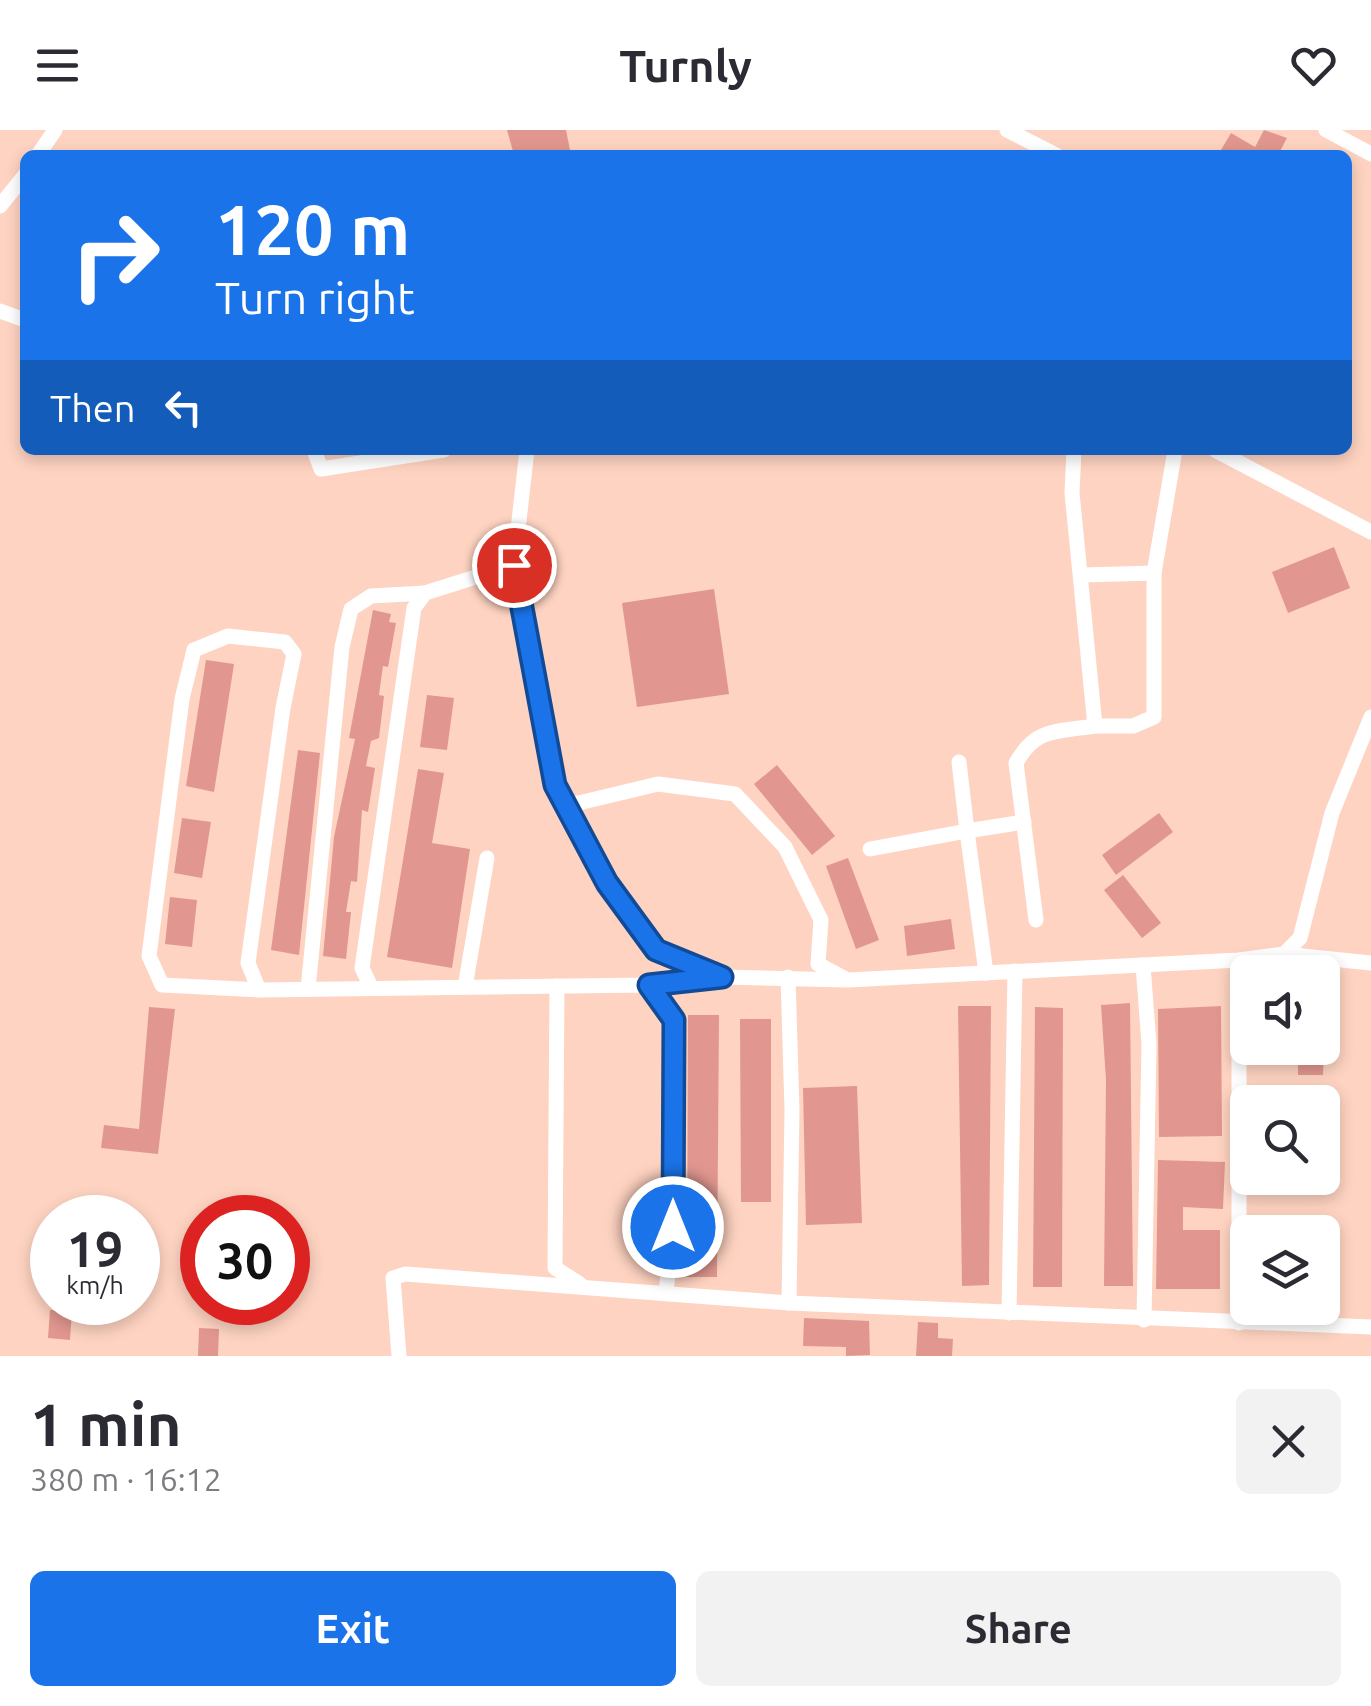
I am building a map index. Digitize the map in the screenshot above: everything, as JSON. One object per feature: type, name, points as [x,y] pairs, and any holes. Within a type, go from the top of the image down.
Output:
[{"type":"street","points":[[1007,130],[1046,150]]},
{"type":"street","points":[[1326,130],[1371,154]]},
{"type":"street","points":[[0,206],[20,181]]},
{"type":"street","points":[[316,455],[321,469],[394,455]]},
{"type":"street","points":[[526,455],[514,565],[551,766],[566,806],[607,883],[656,950],[722,977]]},
{"type":"street","points":[[1074,455],[1072,493],[1096,726]]},
{"type":"street","points":[[1036,920],[1016,763],[1028,742],[1042,734],[1096,726],[1134,726],[1154,718],[1154,573],[1174,455]]},
{"type":"street","points":[[1225,455],[1371,532]]},
{"type":"street","points":[[308,989],[342,647],[351,608],[371,596],[425,593],[514,565]]},
{"type":"street","points":[[1083,575],[1154,573]]},
{"type":"street","points":[[371,988],[362,968],[414,608],[425,593]]},
{"type":"street","points":[[259,990],[248,963],[294,654],[285,642],[228,636],[194,650],[182,700],[149,956],[162,984],[259,990],[649,985],[722,977],[848,980],[1230,960]]},
{"type":"street","points":[[1284,954],[1300,938],[1332,813],[1371,718]]},
{"type":"street","points":[[959,762],[986,973]]},
{"type":"street","points":[[566,806],[658,784],[735,794],[785,848],[821,920],[818,964],[848,980]]},
{"type":"street","points":[[870,849],[1024,822]]},
{"type":"street","points":[[465,987],[487,858]]},
{"type":"street","points":[[1276,955],[1371,963]]},
{"type":"street","points":[[1144,965],[1149,1044],[1144,1320]]},
{"type":"street","points":[[1008,1313],[1014,972]]},
{"type":"street","points":[[788,977],[792,1110],[790,1303]]},
{"type":"street","points":[[649,985],[674,1020],[673,1227],[666,1293]]},
{"type":"street","points":[[557,986],[555,1268],[583,1286]]},
{"type":"street","points":[[1239,1065],[1239,1215]]},
{"type":"street","points":[[399,1356],[393,1278],[405,1274],[790,1303],[1230,1323]]},
{"type":"street","points":[[1305,1325],[1371,1327]]},
{"type":"building","points":[[507,130],[566,130],[570,150],[513,150]]},
{"type":"building","points":[[1264,130],[1287,138],[1281,150],[1221,150],[1231,133],[1255,147]]},
{"type":"building","points":[[1334,547],[1350,588],[1288,613],[1272,572]]},
{"type":"building","points":[[714,589],[729,694],[637,707],[622,603]]},
{"type":"building","points":[[373,610],[391,614],[389,622],[396,623],[388,667],[383,666],[379,738],[371,741],[366,766],[375,768],[368,812],[362,810],[357,882],[351,881],[346,912],[351,912],[346,959],[323,956],[334,837],[355,739],[349,738]]},
{"type":"building","points":[[206,660],[234,664],[214,792],[186,786]]},
{"type":"building","points":[[427,695],[454,698],[447,750],[420,747]]},
{"type":"building","points":[[298,750],[320,753],[299,955],[271,950]]},
{"type":"building","points":[[777,765],[835,836],[812,855],[754,784]]},
{"type":"building","points":[[418,769],[444,773],[432,843],[470,849],[452,968],[387,957]]},
{"type":"building","points":[[1159,813],[1173,832],[1116,875],[1102,855]]},
{"type":"building","points":[[182,818],[211,822],[202,878],[174,873]]},
{"type":"building","points":[[848,858],[879,940],[856,949],[826,866]]},
{"type":"building","points":[[1123,875],[1161,923],[1142,938],[1104,890]]},
{"type":"building","points":[[170,897],[197,900],[192,947],[165,944]]},
{"type":"building","points":[[951,919],[955,949],[907,956],[904,926]]},
{"type":"building","points":[[1130,1003],[1133,1286],[1104,1286],[1106,1080],[1101,1005]]},
{"type":"building","points":[[958,1006],[991,1006],[989,1285],[962,1286]]},
{"type":"building","points":[[1221,1006],[1222,1136],[1159,1137],[1158,1009]]},
{"type":"building","points":[[149,1007],[175,1009],[158,1154],[101,1148],[104,1125],[139,1129]]},
{"type":"building","points":[[1035,1007],[1063,1008],[1062,1287],[1033,1287]]},
{"type":"building","points":[[688,1015],[719,1015],[717,1277],[687,1277]]},
{"type":"building","points":[[740,1019],[771,1019],[771,1202],[741,1202]]},
{"type":"building","points":[[1298,1065],[1323,1065],[1323,1075],[1298,1075]]},
{"type":"building","points":[[857,1086],[862,1223],[806,1225],[803,1088]]},
{"type":"building","points":[[1158,1160],[1225,1162],[1223,1209],[1183,1207],[1183,1230],[1220,1230],[1220,1289],[1156,1289]]},
{"type":"building","points":[[804,1318],[869,1321],[870,1355],[846,1356],[846,1347],[803,1346]]},
{"type":"building","points":[[918,1322],[938,1323],[938,1338],[953,1339],[952,1356],[916,1356]]},
{"type":"building","points":[[49,1325],[71,1325],[70,1340],[48,1338]]},
{"type":"building","points":[[199,1328],[219,1329],[218,1356],[198,1356]]},
{"type":"route","points":[[514,565],[530,668],[555,785],[607,883],[656,950],[722,977],[649,985],[674,1020],[673,1227]]}]
